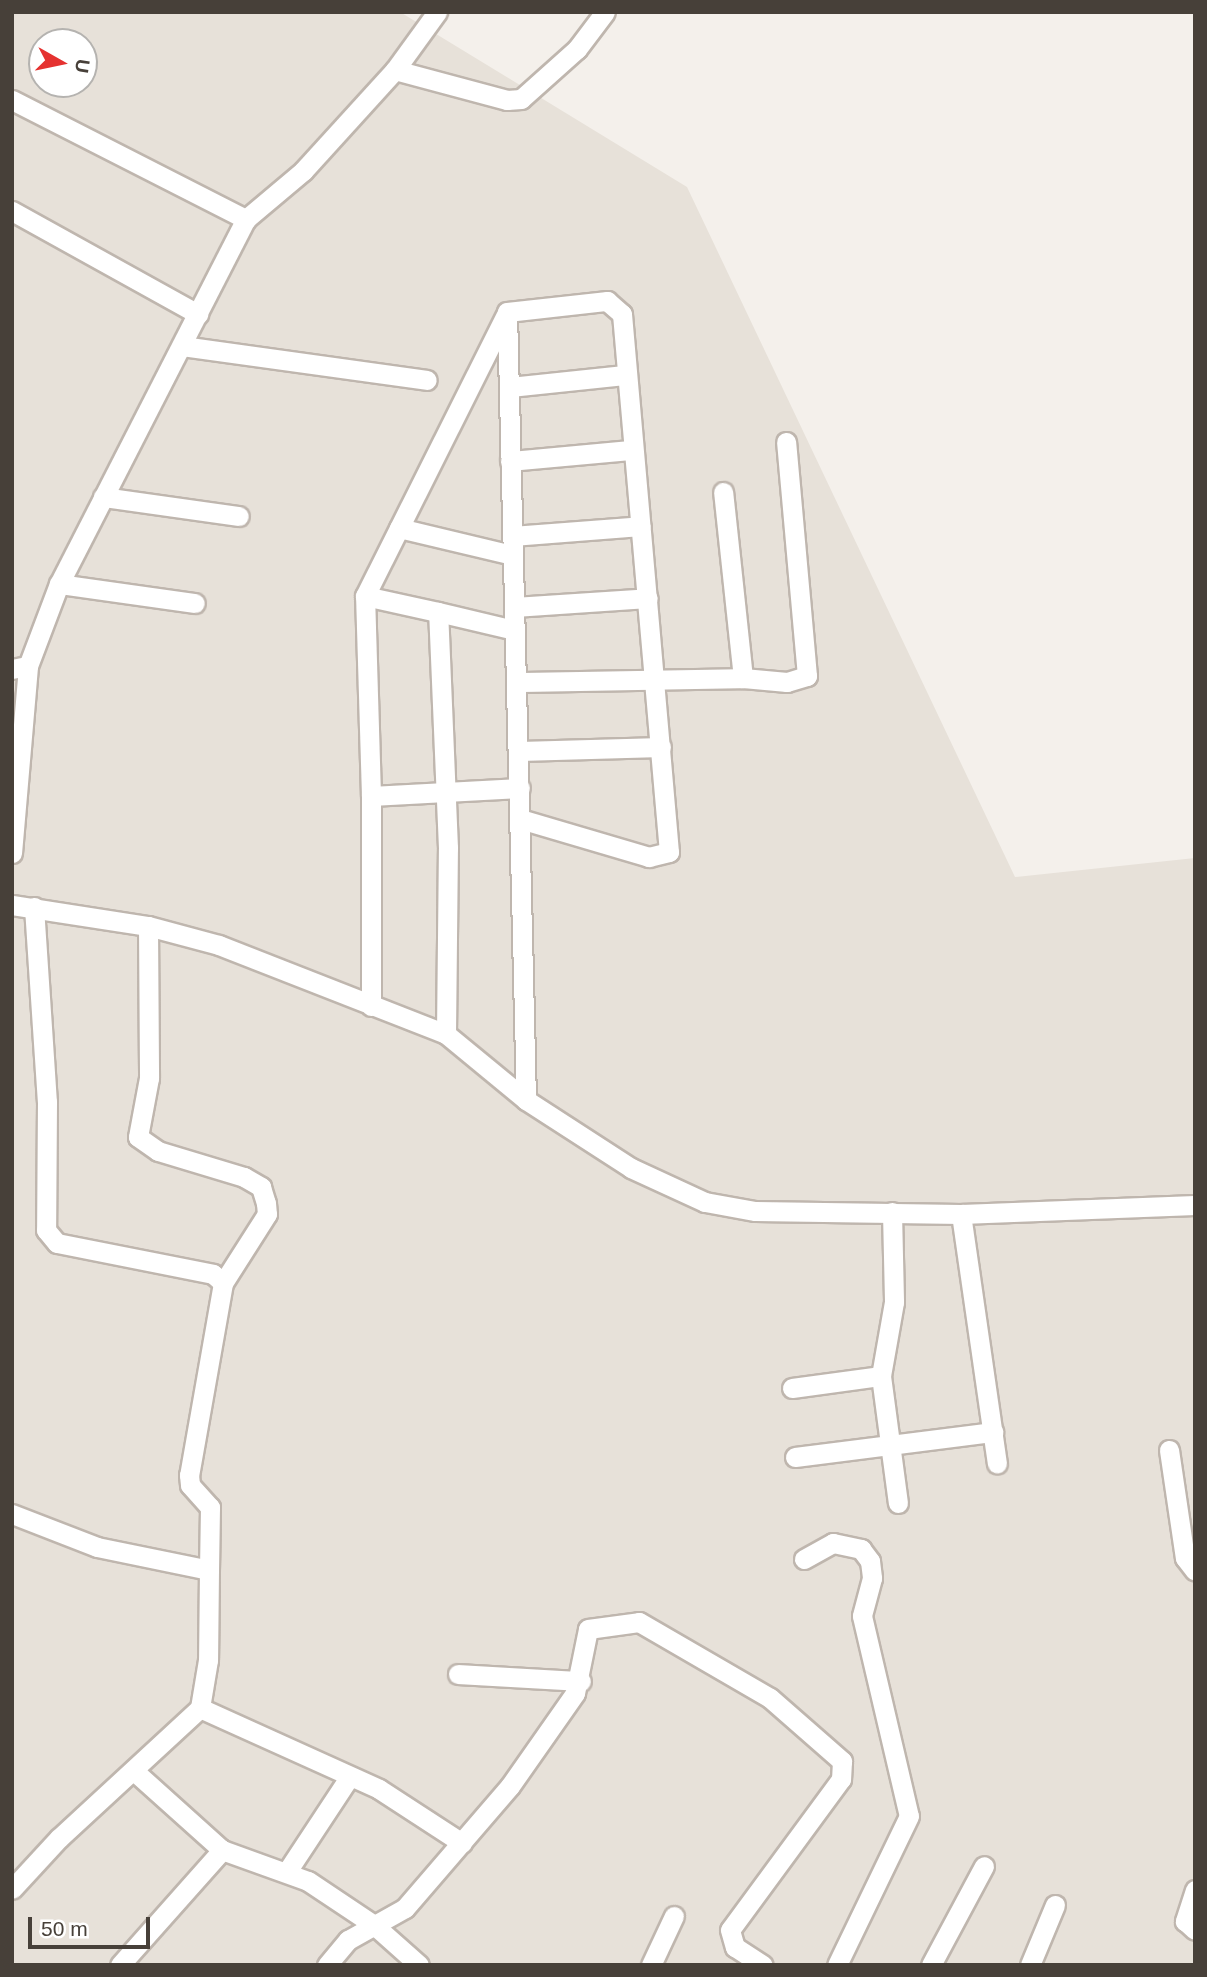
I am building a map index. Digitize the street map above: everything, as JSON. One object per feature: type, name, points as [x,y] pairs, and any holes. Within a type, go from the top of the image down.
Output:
[{"type":"street","points":[[12,853],[20,667],[59,583],[246,219],[303,171],[395,70],[437,12]]},
{"type":"street","points":[[395,70],[507,100],[521,99],[578,49],[605,12]]},
{"type":"street","points":[[12,100],[246,219]]},
{"type":"street","points":[[12,211],[198,314]]},
{"type":"street","points":[[507,312],[611,302],[622,314],[624,375],[658,680],[661,747],[670,836],[666,857],[649,857],[520,819]]},
{"type":"street","points":[[507,312],[514,630],[520,751],[526,1100]]},
{"type":"street","points":[[371,1006],[371,796],[365,596],[507,312]]},
{"type":"street","points":[[182,346],[427,380]]},
{"type":"street","points":[[510,387],[624,375]]},
{"type":"street","points":[[517,682],[743,678],[787,682],[807,676],[786,442]]},
{"type":"street","points":[[510,461],[632,450]]},
{"type":"street","points":[[723,492],[743,678]]},
{"type":"street","points":[[103,498],[239,516]]},
{"type":"street","points":[[399,528],[512,546],[641,526]]},
{"type":"street","points":[[59,583],[195,603]]},
{"type":"street","points":[[365,596],[514,630]]},
{"type":"street","points":[[514,607],[648,598]]},
{"type":"street","points":[[438,612],[446,790],[446,1034]]},
{"type":"street","points":[[520,751],[661,747]]},
{"type":"street","points":[[371,796],[520,788]]},
{"type":"street","points":[[12,905],[148,926],[241,952],[446,1034],[526,1100],[631,1168],[705,1202],[755,1211],[961,1213],[1195,1205]]},
{"type":"street","points":[[34,907],[47,1102],[46,1230],[57,1242],[213,1275],[223,1283]]},
{"type":"street","points":[[12,1889],[200,1708],[208,1660],[210,1507],[188,1480],[223,1283],[267,1214],[261,1187],[244,1177],[158,1151],[138,1137],[149,1078],[148,926]]},
{"type":"street","points":[[892,1212],[894,1302],[881,1376],[898,1503]]},
{"type":"street","points":[[961,1213],[997,1463]]},
{"type":"street","points":[[792,1388],[881,1376]]},
{"type":"street","points":[[795,1457],[993,1432]]},
{"type":"street","points":[[1169,1450],[1185,1558],[1195,1571]]},
{"type":"street","points":[[12,1514],[97,1547],[208,1570]]},
{"type":"street","points":[[804,1559],[834,1543],[860,1549],[870,1561],[872,1578],[862,1616],[909,1816],[837,1965]]},
{"type":"street","points":[[327,1965],[348,1940],[405,1908],[462,1843],[554,1729],[580,1681],[588,1629],[648,1623],[770,1698],[842,1761],[841,1779],[730,1930],[735,1947],[763,1965]]},
{"type":"street","points":[[457,1674],[580,1681]]},
{"type":"street","points":[[200,1708],[417,1810],[462,1843]]},
{"type":"street","points":[[134,1771],[222,1850],[288,1870],[374,1925],[419,1965]]},
{"type":"street","points":[[288,1870],[348,1779]]},
{"type":"street","points":[[120,1965],[222,1850]]},
{"type":"street","points":[[930,1965],[984,1866]]},
{"type":"street","points":[[1195,1890],[1185,1915],[1195,1930]]},
{"type":"street","points":[[1030,1965],[1055,1905]]},
{"type":"street","points":[[651,1965],[674,1916]]},
{"type":"shaded area","points":[[12,12],[400,12],[687,187],[1015,877],[1195,858],[1195,1965],[12,1965]]}]
